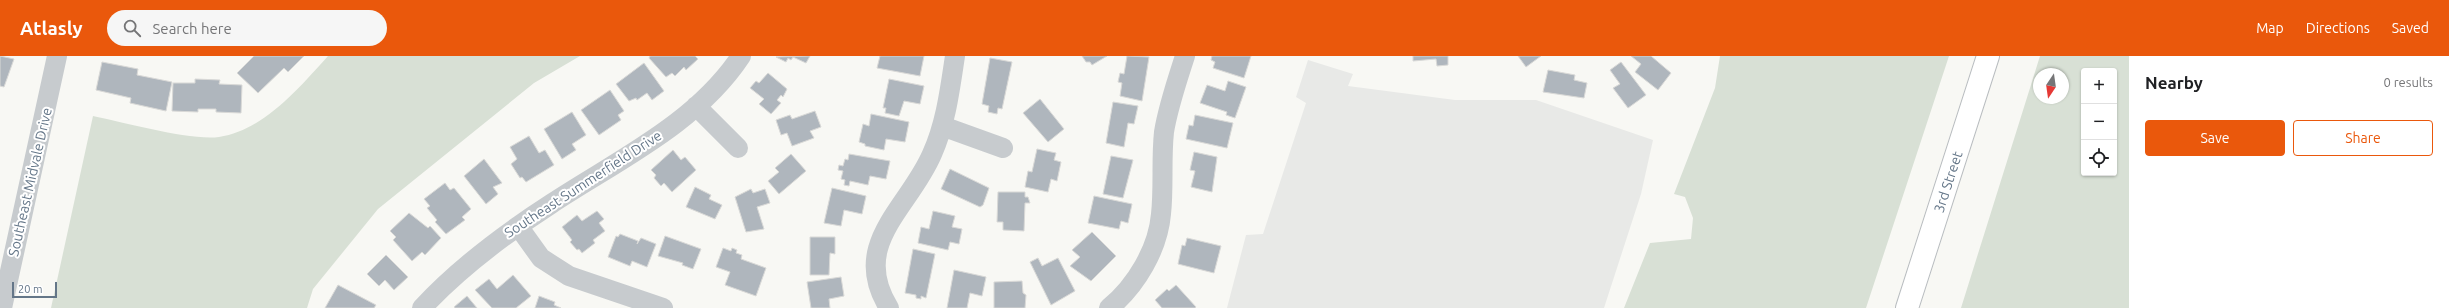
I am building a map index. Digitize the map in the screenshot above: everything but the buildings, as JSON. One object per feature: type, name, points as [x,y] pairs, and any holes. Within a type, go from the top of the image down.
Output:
[{"type":"highway","name":"3rd Street","points":[[1907,308],[1988,56]]},
{"type":"street","name":"Southeast Midvale Drive","points":[[2,308],[57,56]]},
{"type":"street","name":"Southeast Summerfield Drive","points":[[422,308],[466,264],[491,244],[657,136],[696,106],[740,56]]},
{"type":"street","points":[[889,308],[882,296],[875,271],[880,239],[889,221],[919,180],[932,154],[942,126],[955,56]]},
{"type":"street","points":[[1109,308],[1130,286],[1140,271],[1159,228],[1161,215],[1164,130],[1185,56]]},
{"type":"street","points":[[696,106],[738,148]]},
{"type":"street","points":[[942,126],[1003,148]]},
{"type":"street","points":[[518,226],[541,258],[569,276],[663,308]]},
{"type":"shaded area","points":[[328,56],[580,56],[534,83],[378,209],[313,289],[307,308],[51,308],[93,116],[175,134],[219,137],[235,133],[266,117],[280,106]]},
{"type":"shaded area","points":[[1720,56],[1949,56],[1866,308],[1624,308],[1650,243],[1691,239],[1693,218],[1685,197],[1674,194],[1715,88]]},
{"type":"shaded area","points":[[2040,56],[2129,56],[2129,308],[1961,308],[2033,78],[2033,104],[2069,104],[2069,68],[2036,68]]},
{"type":"shaded area","points":[[1308,60],[1353,74],[1348,86],[1455,100],[1536,100],[1653,140],[1641,194],[1604,308],[1227,308],[1246,235],[1263,234],[1306,103],[1296,97]]}]
